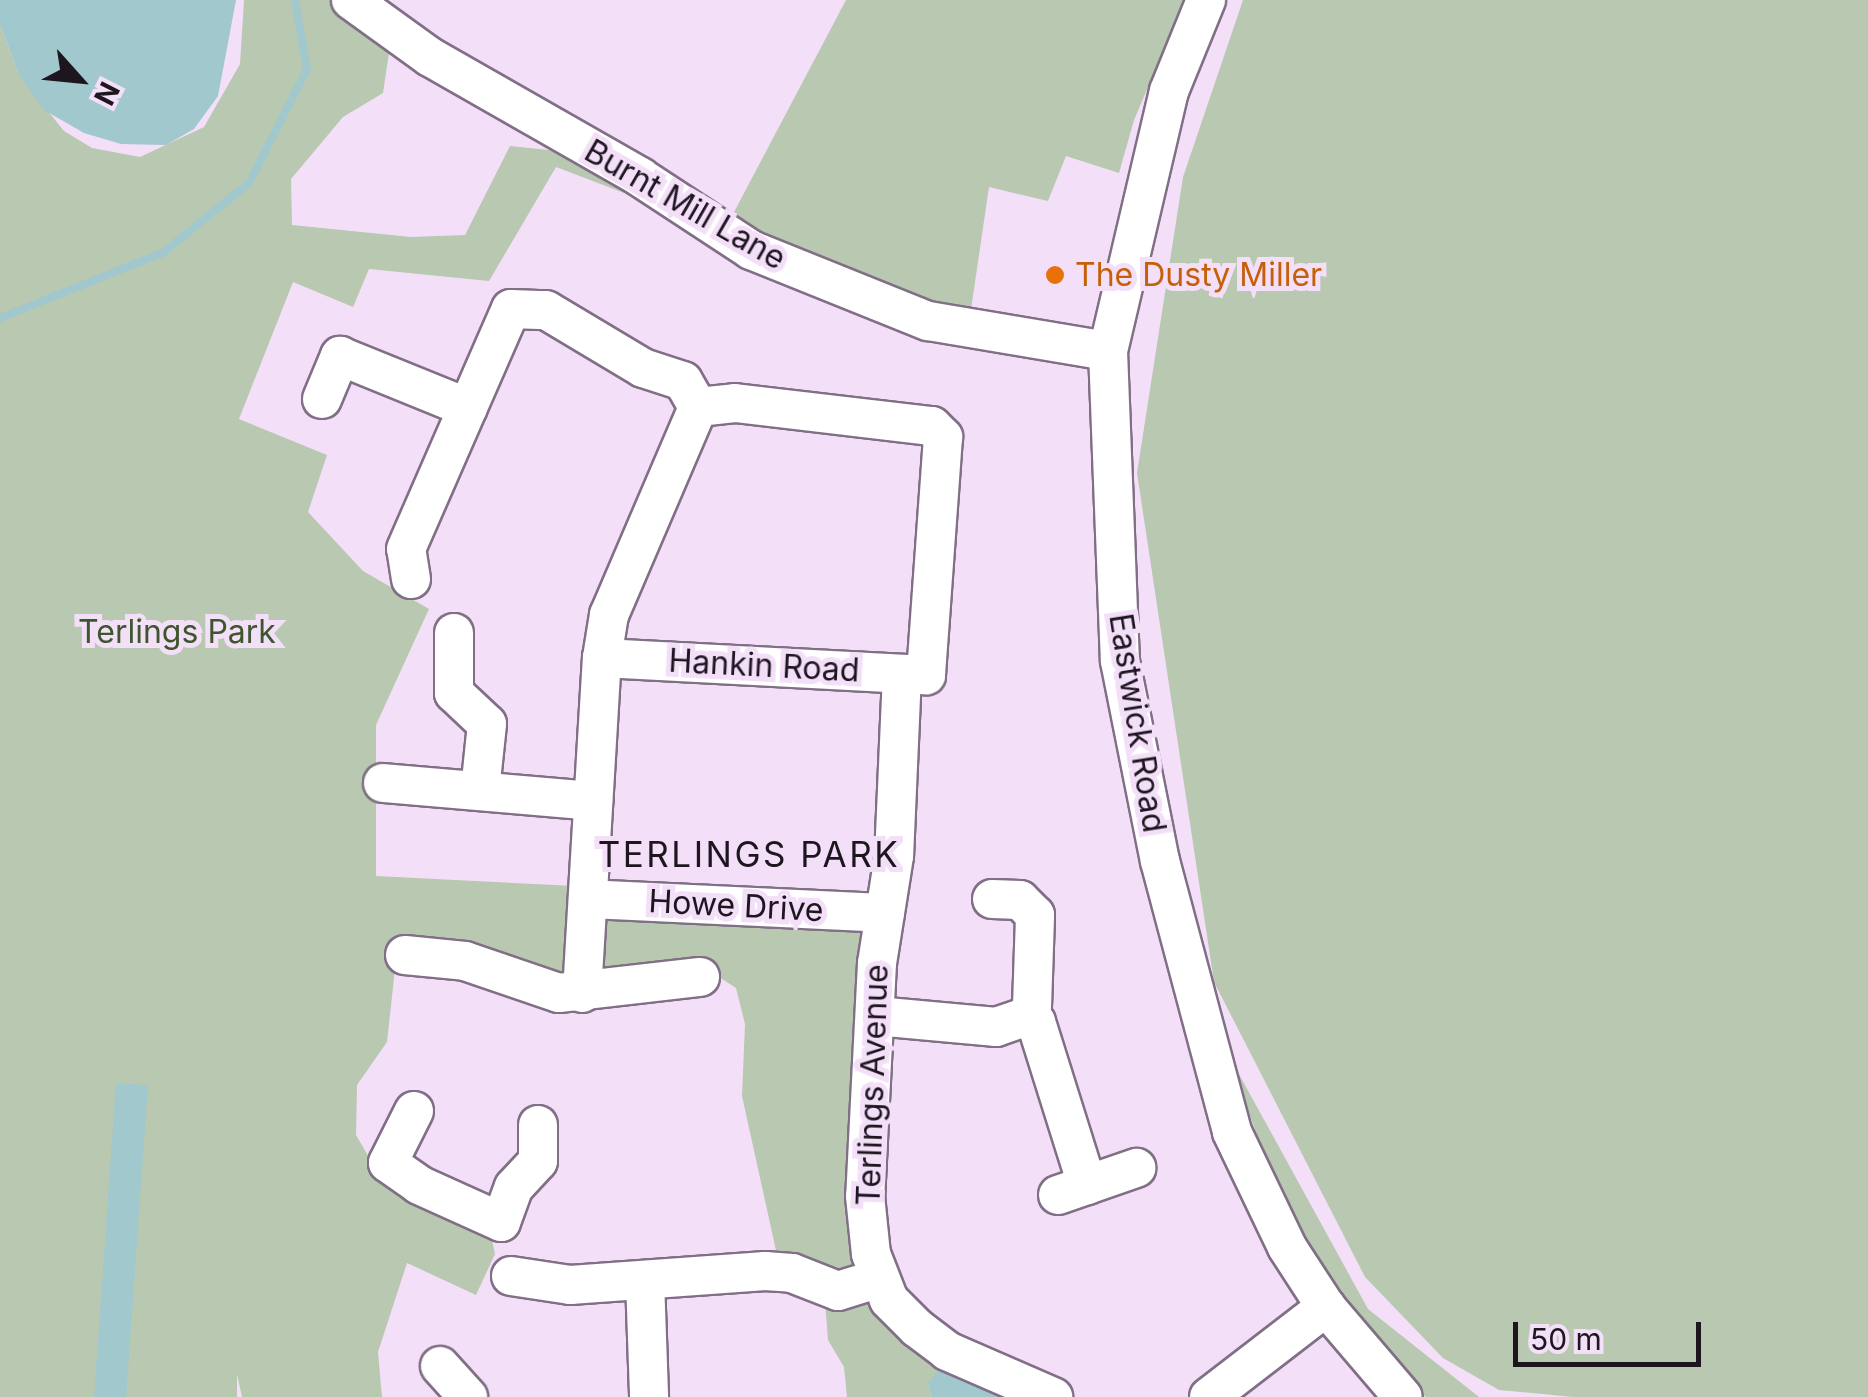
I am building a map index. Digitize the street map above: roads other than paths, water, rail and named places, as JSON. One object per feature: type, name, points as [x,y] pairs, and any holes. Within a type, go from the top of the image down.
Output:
[{"type":"street","name":"Burnt Mill Lane","points":[[351,0],[430,57],[640,177],[751,250],[928,322],[1108,351]]},
{"type":"street","name":"Eastwick Road","points":[[1206,0],[1170,91],[1108,351],[1120,661],[1160,861],[1232,1132],[1260,1200],[1326,1308],[1403,1397]]},
{"type":"street","points":[[412,580],[406,549],[512,309],[546,310],[643,368],[684,380],[698,407],[624,574],[602,658],[582,993]]},
{"type":"street","points":[[322,400],[340,356],[468,408]]},
{"type":"street","name":"Terlings Avenue","points":[[698,407],[735,403],[932,426],[943,437],[876,1016],[865,1196],[877,1279]]},
{"type":"street","points":[[454,632],[454,694],[487,724],[480,791]]},
{"type":"street","name":"Hankin Road","points":[[602,658],[914,674]]},
{"type":"street","points":[[383,784],[594,801]]},
{"type":"street","name":"Howe Drive","points":[[588,899],[885,913]]},
{"type":"street","points":[[876,1016],[996,1027],[1025,1017],[1032,1007],[1035,915],[1020,900],[992,899]]},
{"type":"street","points":[[405,956],[465,961],[559,994],[700,977]]},
{"type":"street","points":[[1025,1017],[1036,1022],[1073,1190],[1136,1168]]},
{"type":"street","points":[[414,1112],[388,1163],[418,1186],[502,1222]]},
{"type":"street","points":[[538,1125],[538,1161],[514,1187],[502,1222],[518,1262],[506,1287],[765,1271],[792,1273],[838,1291],[877,1279],[889,1300],[947,1352],[1053,1397]]},
{"type":"street","points":[[644,1280],[650,1397]]},
{"type":"street","points":[[1209,1397],[1326,1308]]},
{"type":"street","points":[[440,1366],[468,1397]]},
{"type":"waterway","points":[[0,318],[164,252],[249,183],[307,69],[295,0]]},
{"type":"place","name":"The Dusty Miller","points":[[1055,275]]},
{"type":"district","name":"TERLINGS PARK","points":[[749,854]]},
{"type":"park label","name":"Terlings Park","points":[[177,632]]}]
